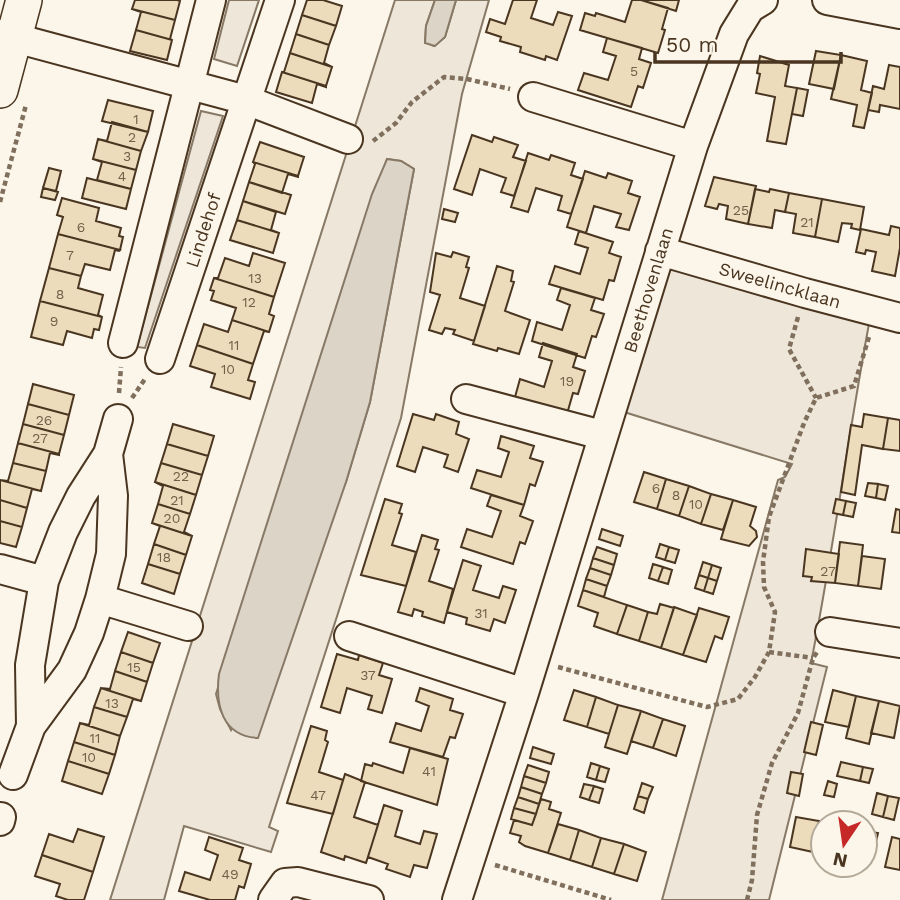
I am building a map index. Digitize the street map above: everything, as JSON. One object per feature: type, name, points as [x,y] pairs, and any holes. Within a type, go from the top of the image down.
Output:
[{"type":"main road","points":[[0,90],[7,36],[24,0]]},
{"type":"street","points":[[123,343],[211,0]]},
{"type":"street","name":"Lindehof","points":[[160,359],[279,0]]},
{"type":"street","name":"Beethovenlaan","points":[[457,900],[694,146],[734,34],[750,8],[764,0]]},
{"type":"street","points":[[827,0],[900,14]]},
{"type":"street","points":[[7,36],[246,100],[348,139]]},
{"type":"street","points":[[533,97],[694,146]]},
{"type":"street","name":"Sweelincklaan","points":[[660,251],[888,315]]},
{"type":"street","points":[[466,399],[602,435]]},
{"type":"street","points":[[31,726],[30,665],[44,581],[63,532],[81,496],[108,454],[118,419]]},
{"type":"street","points":[[13,775],[31,726],[72,670],[89,633],[100,599],[111,554],[113,496],[108,454]]},
{"type":"street","points":[[0,569],[44,581]]},
{"type":"street","points":[[100,599],[188,626]]},
{"type":"street","points":[[831,632],[900,643]]},
{"type":"street","points":[[349,636],[524,693]]},
{"type":"street","points":[[273,900],[285,883],[298,882],[369,900]]},
{"type":"path","points":[[348,139],[374,141],[396,123],[412,102],[444,77],[499,86],[533,97]]},
{"type":"path","points":[[804,293],[789,349],[816,397]]},
{"type":"path","points":[[534,660],[707,707],[738,699],[769,652],[775,612],[764,587],[763,562],[769,517],[804,423],[816,397],[854,386],[888,315]]},
{"type":"path","points":[[118,419],[123,343]]},
{"type":"path","points":[[118,419],[160,359]]},
{"type":"path","points":[[747,900],[752,880],[757,815],[772,763],[797,713],[813,658],[769,652]]},
{"type":"path","points":[[471,858],[611,900]]},
{"type":"shaded area","points":[[229,0],[259,0],[237,66],[214,59]]},
{"type":"shaded area","points":[[395,0],[435,0],[426,26],[425,42],[434,46],[445,37],[456,0],[489,0],[462,94],[401,418],[269,827],[278,831],[271,852],[184,826],[164,900],[110,900]],"holes":[[[387,159],[401,161],[414,169],[370,402],[346,482],[231,730],[216,694]]]},
{"type":"shaded area","points":[[435,0],[456,0],[445,37],[435,46],[425,43],[426,26]]},
{"type":"shaded area","points":[[201,111],[223,116],[145,348],[137,347]]},
{"type":"shaded area","points":[[387,159],[401,161],[414,169],[370,402],[346,482],[258,738],[246,736],[236,732],[224,717],[218,697],[219,674],[372,194]]},
{"type":"shaded area","points":[[670,260],[871,313],[811,663],[827,667],[769,900],[662,900],[778,480],[785,477],[792,464],[624,412]]},
{"type":"building","points":[[135,0],[180,1],[175,20],[132,9]]},
{"type":"building","points":[[307,0],[323,0],[342,6],[336,26],[302,15]]},
{"type":"building","points":[[513,0],[537,0],[531,18],[553,25],[558,12],[572,16],[557,60],[546,56],[545,60],[520,52],[521,47],[500,41],[501,37],[486,32],[490,19],[505,24]]},
{"type":"building","points":[[632,0],[668,8],[658,53],[580,30],[585,13],[595,16],[596,13],[625,22]]},
{"type":"building","points":[[641,0],[679,0],[676,11]]},
{"type":"building","points":[[132,9],[175,20],[170,39],[172,40],[136,30],[141,12]]},
{"type":"building","points":[[302,15],[336,26],[329,45],[296,34]]},
{"type":"building","points":[[136,30],[172,40],[167,60],[130,51]]},
{"type":"building","points":[[296,34],[329,45],[324,63],[332,67],[290,53]]},
{"type":"building","points":[[607,38],[642,48],[639,59],[651,63],[643,88],[638,86],[631,107],[578,90],[584,73],[608,80],[616,56],[603,52]]},
{"type":"building","points":[[816,51],[841,55],[834,89],[809,84]]},
{"type":"building","points":[[290,53],[332,67],[326,86],[282,72]]},
{"type":"building","points":[[841,55],[867,61],[861,90],[872,93],[864,128],[853,126],[857,105],[831,99]]},
{"type":"building","points":[[760,56],[789,65],[785,86],[797,88],[786,144],[767,141],[775,97],[756,93]]},
{"type":"building","points":[[889,65],[900,67],[900,109],[880,105],[879,112],[868,110],[873,86],[884,89]]},
{"type":"building","points":[[282,72],[326,87],[317,84],[312,103],[276,92]]},
{"type":"building","points":[[797,88],[808,90],[803,116],[792,114]]},
{"type":"building","points":[[108,100],[153,111],[148,132],[102,121]]},
{"type":"building","points":[[112,122],[148,132],[141,151],[98,139],[107,141]]},
{"type":"building","points":[[472,135],[492,142],[494,137],[518,145],[513,157],[526,161],[514,196],[501,192],[506,178],[480,169],[472,195],[454,189]]},
{"type":"building","points":[[98,139],[141,151],[136,170],[93,159]]},
{"type":"building","points":[[260,142],[304,157],[298,176],[253,162]]},
{"type":"building","points":[[528,153],[549,160],[551,155],[575,163],[571,175],[583,179],[571,214],[558,210],[562,196],[536,188],[528,212],[511,207]]},
{"type":"building","points":[[93,159],[136,170],[131,189],[97,180],[102,162]]},
{"type":"building","points":[[253,162],[298,177],[288,174],[282,193],[249,182],[255,164]]},
{"type":"building","points":[[49,168],[61,171],[56,191],[43,188]]},
{"type":"building","points":[[585,171],[606,178],[608,173],[632,181],[628,193],[640,197],[629,230],[616,227],[621,214],[594,206],[586,233],[567,227]]},
{"type":"building","points":[[714,177],[756,186],[748,224],[726,219],[728,206],[719,204],[717,209],[705,206]]},
{"type":"building","points":[[87,178],[131,189],[126,209],[82,198]]},
{"type":"building","points":[[249,182],[291,195],[285,214],[243,201]]},
{"type":"building","points":[[43,188],[58,192],[55,200],[41,197]]},
{"type":"building","points":[[755,189],[789,193],[785,212],[775,210],[772,228],[748,224]]},
{"type":"building","points":[[789,193],[822,199],[815,237],[793,233],[796,214],[785,212]]},
{"type":"building","points":[[62,198],[99,208],[96,221],[121,228],[119,236],[123,237],[120,250],[58,234],[63,217],[57,215]]},
{"type":"building","points":[[822,199],[864,207],[860,230],[851,228],[852,224],[842,223],[838,242],[815,237]]},
{"type":"building","points":[[243,201],[276,212],[271,230],[279,233],[237,220]]},
{"type":"building","points":[[444,209],[458,213],[455,222],[442,219]]},
{"type":"building","points":[[237,220],[279,233],[273,253],[230,240]]},
{"type":"building","points":[[891,226],[900,228],[895,276],[872,271],[876,252],[856,252],[861,229],[889,235]]},
{"type":"building","points":[[579,231],[613,242],[609,253],[621,257],[614,281],[609,280],[603,300],[549,284],[555,266],[580,274],[588,248],[575,244]]},
{"type":"building","points":[[58,234],[120,250],[115,250],[110,270],[85,264],[81,276],[49,268]]},
{"type":"building","points":[[453,252],[469,257],[466,267],[469,268],[460,298],[485,306],[474,341],[453,334],[455,330],[445,328],[442,334],[429,330],[440,295],[430,292],[436,253],[451,257]]},
{"type":"building","points":[[253,253],[285,263],[274,297],[214,278],[218,278],[225,258],[249,266]]},
{"type":"building","points":[[497,266],[513,271],[511,281],[514,282],[505,311],[530,320],[519,354],[473,344]]},
{"type":"building","points":[[49,268],[81,276],[78,288],[103,295],[98,315],[102,317],[40,301]]},
{"type":"building","points":[[214,278],[274,297],[269,314],[274,316],[269,332],[232,320],[236,308],[211,300],[214,291],[210,290]]},
{"type":"building","points":[[561,288],[595,298],[591,310],[604,314],[596,337],[592,336],[585,358],[532,341],[537,322],[562,330],[570,305],[557,300]]},
{"type":"building","points":[[40,301],[102,317],[99,330],[94,329],[92,338],[67,331],[63,345],[31,337]]},
{"type":"building","points":[[232,320],[269,332],[264,331],[253,364],[197,345],[204,324],[228,332]]},
{"type":"building","points":[[543,343],[577,354],[573,367],[585,371],[578,394],[573,393],[567,414],[515,397],[520,379],[544,387],[552,361],[539,357]]},
{"type":"building","points":[[197,345],[253,364],[248,380],[255,382],[250,399],[211,387],[215,374],[190,366]]},
{"type":"building","points":[[33,384],[74,395],[69,415],[28,404]]},
{"type":"building","points":[[28,404],[69,415],[64,435],[23,424]]},
{"type":"building","points":[[413,414],[434,420],[436,414],[459,422],[456,434],[469,439],[458,472],[444,467],[448,455],[423,447],[415,472],[397,466]]},
{"type":"building","points":[[864,414],[888,418],[883,449],[862,445],[855,495],[841,492],[851,425],[862,427]]},
{"type":"building","points":[[888,418],[900,420],[900,451],[883,449]]},
{"type":"building","points":[[23,424],[64,435],[59,454],[18,443]]},
{"type":"building","points":[[173,424],[214,436],[208,456],[167,444]]},
{"type":"building","points":[[501,436],[534,446],[530,458],[543,462],[535,486],[530,484],[524,505],[471,488],[477,470],[501,477],[509,452],[498,448]]},
{"type":"building","points":[[18,443],[59,455],[50,453],[46,471],[13,463]]},
{"type":"building","points":[[167,444],[208,456],[202,475],[161,463]]},
{"type":"building","points":[[13,463],[46,471],[41,491],[0,480],[8,481]]},
{"type":"building","points":[[161,463],[202,475],[196,495],[155,482]]},
{"type":"building","points":[[644,472],[666,479],[657,509],[634,502]]},
{"type":"building","points":[[666,479],[689,486],[679,516],[657,509]]},
{"type":"building","points":[[0,480],[41,491],[32,489],[27,508],[0,500]]},
{"type":"building","points":[[155,482],[196,495],[190,514],[158,504],[163,486]]},
{"type":"building","points":[[868,483],[878,484],[876,498],[865,496]]},
{"type":"building","points":[[878,484],[888,486],[885,500],[876,498]]},
{"type":"building","points":[[689,486],[711,494],[701,524],[679,516]]},
{"type":"building","points":[[711,494],[733,500],[723,530],[701,524]]},
{"type":"building","points":[[491,495],[524,505],[520,516],[533,521],[525,544],[520,542],[513,564],[461,547],[467,529],[492,537],[501,511],[487,506]]},
{"type":"building","points":[[385,499],[402,504],[399,513],[402,514],[392,545],[416,552],[406,586],[361,575]]},
{"type":"building","points":[[836,499],[846,501],[843,515],[833,513]]},
{"type":"building","points":[[0,500],[27,508],[22,527],[0,521]]},
{"type":"building","points":[[733,500],[756,507],[750,526],[756,531],[757,537],[749,546],[721,539]]},
{"type":"building","points":[[846,501],[856,503],[853,517],[843,515]]},
{"type":"building","points":[[158,504],[190,514],[184,532],[192,536],[152,523]]},
{"type":"building","points":[[896,509],[900,510],[900,533],[892,532]]},
{"type":"building","points":[[0,521],[22,527],[16,547],[0,543]]},
{"type":"building","points":[[152,523],[192,536],[186,555],[154,544],[160,526]]},
{"type":"building","points":[[602,529],[623,536],[620,546],[599,539]]},
{"type":"building","points":[[422,535],[438,540],[435,549],[439,550],[429,581],[453,589],[444,623],[422,616],[423,612],[414,609],[412,616],[398,612]]},
{"type":"building","points":[[840,542],[863,545],[858,586],[835,583]]},
{"type":"building","points":[[154,544],[186,555],[180,574],[148,564]]},
{"type":"building","points":[[660,544],[669,547],[665,560],[656,557]]},
{"type":"building","points":[[597,547],[617,554],[614,565],[593,558]]},
{"type":"building","points":[[669,547],[679,550],[675,563],[665,560]]},
{"type":"building","points":[[806,549],[839,554],[835,583],[811,581],[812,577],[803,576]]},
{"type":"building","points":[[862,556],[885,559],[881,589],[858,586]]},
{"type":"building","points":[[593,558],[614,565],[611,575],[590,568]]},
{"type":"building","points":[[463,560],[481,566],[473,590],[499,598],[503,586],[516,590],[505,623],[494,619],[490,631],[466,624],[467,618],[447,612]]},
{"type":"building","points":[[703,562],[712,565],[708,578],[699,575]]},
{"type":"building","points":[[148,564],[180,574],[174,594],[142,583]]},
{"type":"building","points":[[653,564],[663,567],[658,581],[649,578]]},
{"type":"building","points":[[712,565],[721,568],[717,581],[708,578]]},
{"type":"building","points":[[663,567],[672,570],[668,584],[658,581]]},
{"type":"building","points":[[590,568],[611,575],[607,586],[586,579]]},
{"type":"building","points":[[699,575],[708,578],[704,591],[695,588]]},
{"type":"building","points":[[708,578],[717,581],[713,594],[704,591]]},
{"type":"building","points":[[586,579],[607,586],[604,597],[583,590]]},
{"type":"building","points":[[583,590],[627,605],[617,634],[594,626],[598,613],[578,606]]},
{"type":"building","points":[[660,604],[674,608],[661,648],[639,641],[648,612],[657,614]]},
{"type":"building","points":[[627,605],[648,612],[639,641],[617,634]]},
{"type":"building","points":[[674,607],[697,615],[683,655],[661,648]]},
{"type":"building","points":[[699,608],[729,617],[722,639],[715,636],[706,662],[683,655]]},
{"type":"building","points":[[128,632],[160,643],[153,663],[121,652]]},
{"type":"building","points":[[121,652],[153,663],[147,682],[115,671]]},
{"type":"building","points":[[337,654],[358,660],[359,655],[383,663],[379,675],[392,679],[382,713],[368,709],[372,696],[347,688],[340,713],[321,707]]},
{"type":"building","points":[[115,671],[147,682],[141,701],[101,688],[110,689]]},
{"type":"building","points":[[101,688],[141,701],[133,699],[127,717],[94,707]]},
{"type":"building","points":[[420,688],[453,699],[450,710],[463,714],[455,738],[450,737],[443,757],[390,742],[396,723],[421,731],[429,706],[416,701]]},
{"type":"building","points":[[574,690],[596,697],[587,727],[564,720]]},
{"type":"building","points":[[833,690],[856,696],[849,727],[825,722]]},
{"type":"building","points":[[856,696],[879,701],[869,744],[846,738]]},
{"type":"building","points":[[596,697],[618,705],[609,734],[587,727]]},
{"type":"building","points":[[879,701],[900,706],[894,738],[871,733]]},
{"type":"building","points":[[618,705],[641,711],[627,754],[605,747]]},
{"type":"building","points":[[94,707],[127,717],[120,736],[80,723],[89,725]]},
{"type":"building","points":[[641,711],[663,719],[653,748],[631,741]]},
{"type":"building","points":[[663,719],[685,726],[676,756],[653,748]]},
{"type":"building","points":[[811,722],[823,725],[816,755],[804,752]]},
{"type":"building","points":[[80,723],[120,736],[115,755],[74,742]]},
{"type":"building","points":[[311,726],[327,731],[325,740],[328,742],[319,772],[343,780],[333,814],[287,803]]},
{"type":"building","points":[[74,742],[115,755],[109,774],[68,761]]},
{"type":"building","points":[[533,747],[554,754],[551,764],[530,758]]},
{"type":"building","points":[[410,748],[448,759],[437,805],[361,781],[365,764],[372,766],[373,763],[403,773]]},
{"type":"building","points":[[68,761],[109,774],[102,794],[62,781]]},
{"type":"building","points":[[841,762],[863,767],[860,781],[837,776]]},
{"type":"building","points":[[591,763],[600,766],[596,780],[587,777]]},
{"type":"building","points":[[528,765],[549,772],[546,783],[524,776]]},
{"type":"building","points":[[600,766],[609,769],[605,782],[596,780]]},
{"type":"building","points":[[863,767],[873,769],[869,783],[860,781]]},
{"type":"building","points":[[791,772],[803,774],[799,796],[787,793]]},
{"type":"building","points":[[345,774],[365,782],[354,817],[378,825],[366,863],[345,856],[344,860],[321,852]]},
{"type":"building","points":[[524,776],[546,783],[542,794],[521,787]]},
{"type":"building","points":[[828,781],[837,784],[834,797],[824,795]]},
{"type":"building","points":[[642,783],[653,787],[648,799],[638,796]]},
{"type":"building","points":[[584,784],[594,786],[589,800],[580,797]]},
{"type":"building","points":[[594,786],[603,789],[599,803],[589,800]]},
{"type":"building","points":[[521,787],[542,794],[539,804],[518,797]]},
{"type":"building","points":[[877,793],[888,796],[883,817],[879,816],[879,809],[873,809]]},
{"type":"building","points":[[638,796],[648,799],[644,813],[634,809]]},
{"type":"building","points":[[888,796],[899,798],[894,820],[883,817]]},
{"type":"building","points":[[518,797],[539,804],[536,814],[514,808]]},
{"type":"building","points":[[541,799],[551,802],[549,809],[561,813],[548,853],[525,846],[519,842],[521,836],[510,833],[514,820],[532,825]]},
{"type":"building","points":[[384,805],[402,811],[395,836],[420,844],[424,831],[437,834],[427,868],[414,865],[410,877],[386,869],[388,864],[368,857]]},
{"type":"building","points":[[514,808],[536,814],[532,825],[511,819]]},
{"type":"building","points":[[796,817],[809,819],[809,851],[790,847]]},
{"type":"building","points":[[558,824],[579,830],[570,860],[548,853]]},
{"type":"building","points":[[78,829],[104,837],[93,872],[42,855],[49,834],[73,842]]},
{"type":"building","points":[[579,830],[601,838],[592,867],[570,860]]},
{"type":"building","points":[[209,837],[243,848],[239,860],[251,864],[244,888],[239,886],[235,900],[210,900],[179,891],[185,872],[210,880],[218,855],[205,850]]},
{"type":"building","points":[[892,837],[900,839],[900,870],[885,867]]},
{"type":"building","points":[[601,838],[624,844],[614,874],[592,867]]},
{"type":"building","points":[[624,844],[646,852],[637,881],[614,874]]},
{"type":"building","points":[[42,855],[93,872],[84,900],[68,900],[56,896],[60,884],[35,876]]}]
